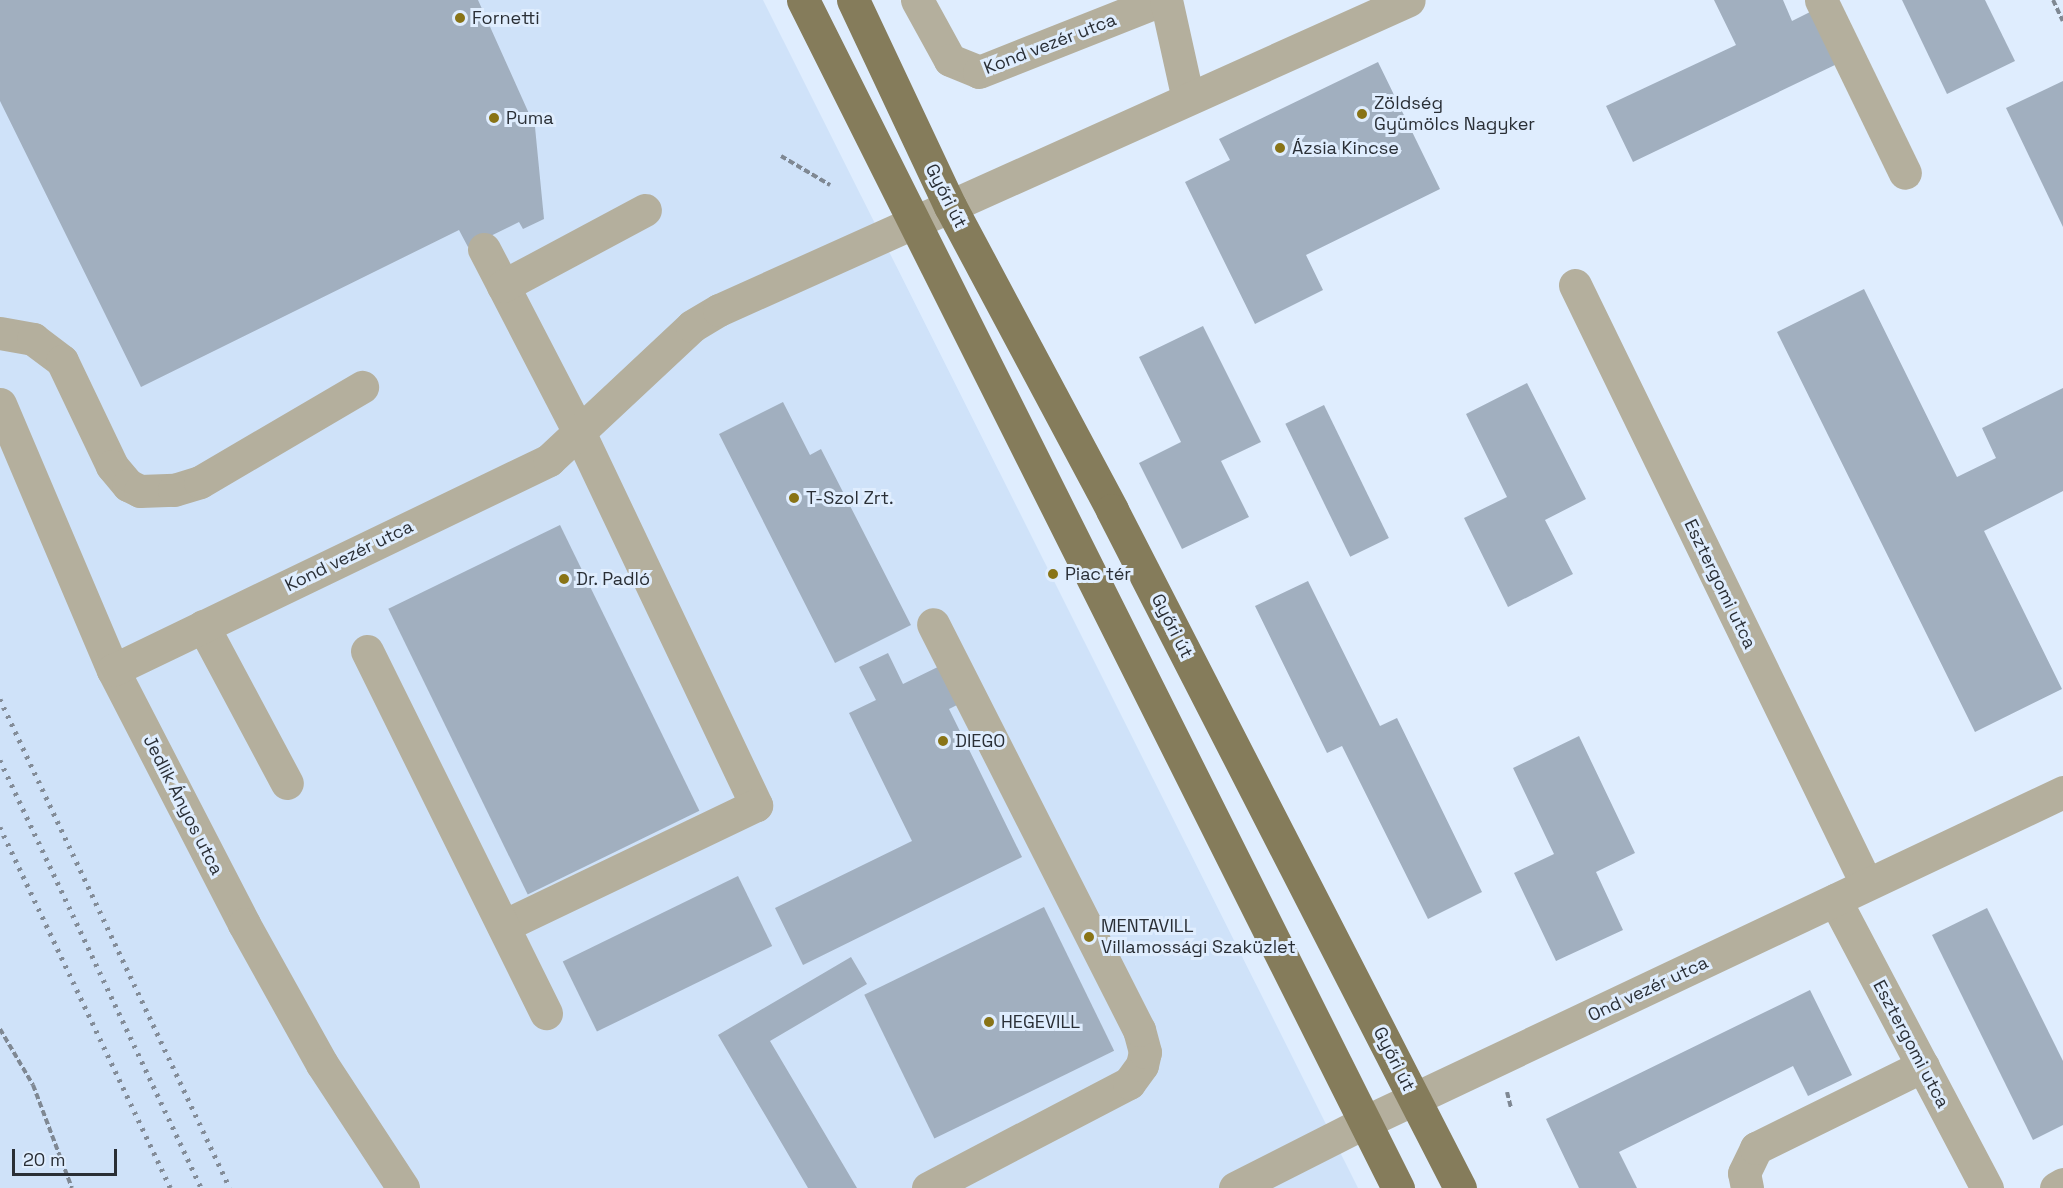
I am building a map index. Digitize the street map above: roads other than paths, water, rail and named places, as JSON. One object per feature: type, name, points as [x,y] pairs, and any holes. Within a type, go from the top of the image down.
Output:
[{"type":"main road","points":[[802,0],[1398,1188]]},
{"type":"main road","name":"Győri út","points":[[853,0],[950,206],[1112,510],[1460,1188]]},
{"type":"street","name":"Kond vezér utca","points":[[917,0],[943,51],[959,67],[985,72],[1161,0]]},
{"type":"street","points":[[1166,0],[1188,99]]},
{"type":"street","name":"Kond vezér utca","points":[[113,670],[549,460],[580,434],[692,326],[719,310],[1409,0]]},
{"type":"street","points":[[1821,0],[1905,173]]},
{"type":"street","points":[[503,286],[645,210]]},
{"type":"street","points":[[484,249],[580,434],[756,805],[504,926]]},
{"type":"street","name":"Esztergomi utca","points":[[1575,285],[1866,883]]},
{"type":"street","points":[[0,333],[33,339],[62,362],[119,477],[140,491],[174,490],[200,482],[362,387]]},
{"type":"street","name":"Jedlik Ányos utca","points":[[0,404],[113,670],[244,924],[316,1054],[403,1188]]},
{"type":"street","points":[[928,1188],[1129,1083],[1142,1065],[1145,1052],[1139,1030],[933,624]]},
{"type":"street","points":[[203,626],[287,783]]},
{"type":"street","points":[[367,651],[546,1013]]},
{"type":"street","name":"Ond vezér utca","points":[[1235,1188],[1365,1122],[1835,900],[1866,883],[2063,792]]},
{"type":"street","name":"Esztergomi utca","points":[[1835,900],[1987,1188]]},
{"type":"street","points":[[1747,1188],[1744,1173],[1755,1148],[1923,1066]]},
{"type":"street","points":[[2056,1188],[2063,1185]]},
{"type":"railway","points":[[0,699],[230,1188]]},
{"type":"railway","points":[[0,760],[201,1188]]},
{"type":"railway","points":[[0,827],[171,1188]]},
{"type":"place","name":"Fornetti","points":[[460,18]]},
{"type":"place","name":"Zöldség Gyümölcs Nagyker","points":[[1362,114]]},
{"type":"place","name":"Puma","points":[[494,118]]},
{"type":"place","name":"Ázsia Kincse","points":[[1280,148]]},
{"type":"place","name":"T-Szol Zrt.","points":[[794,498]]},
{"type":"place","name":"Piac tér","points":[[1053,574]]},
{"type":"place","name":"Dr. Padló","points":[[564,579]]},
{"type":"place","name":"DIEGO","points":[[943,741]]},
{"type":"place","name":"MENTAVILL Villamossági Szaküzlet","points":[[1089,937]]},
{"type":"place","name":"HEGEVILL","points":[[989,1022]]}]
